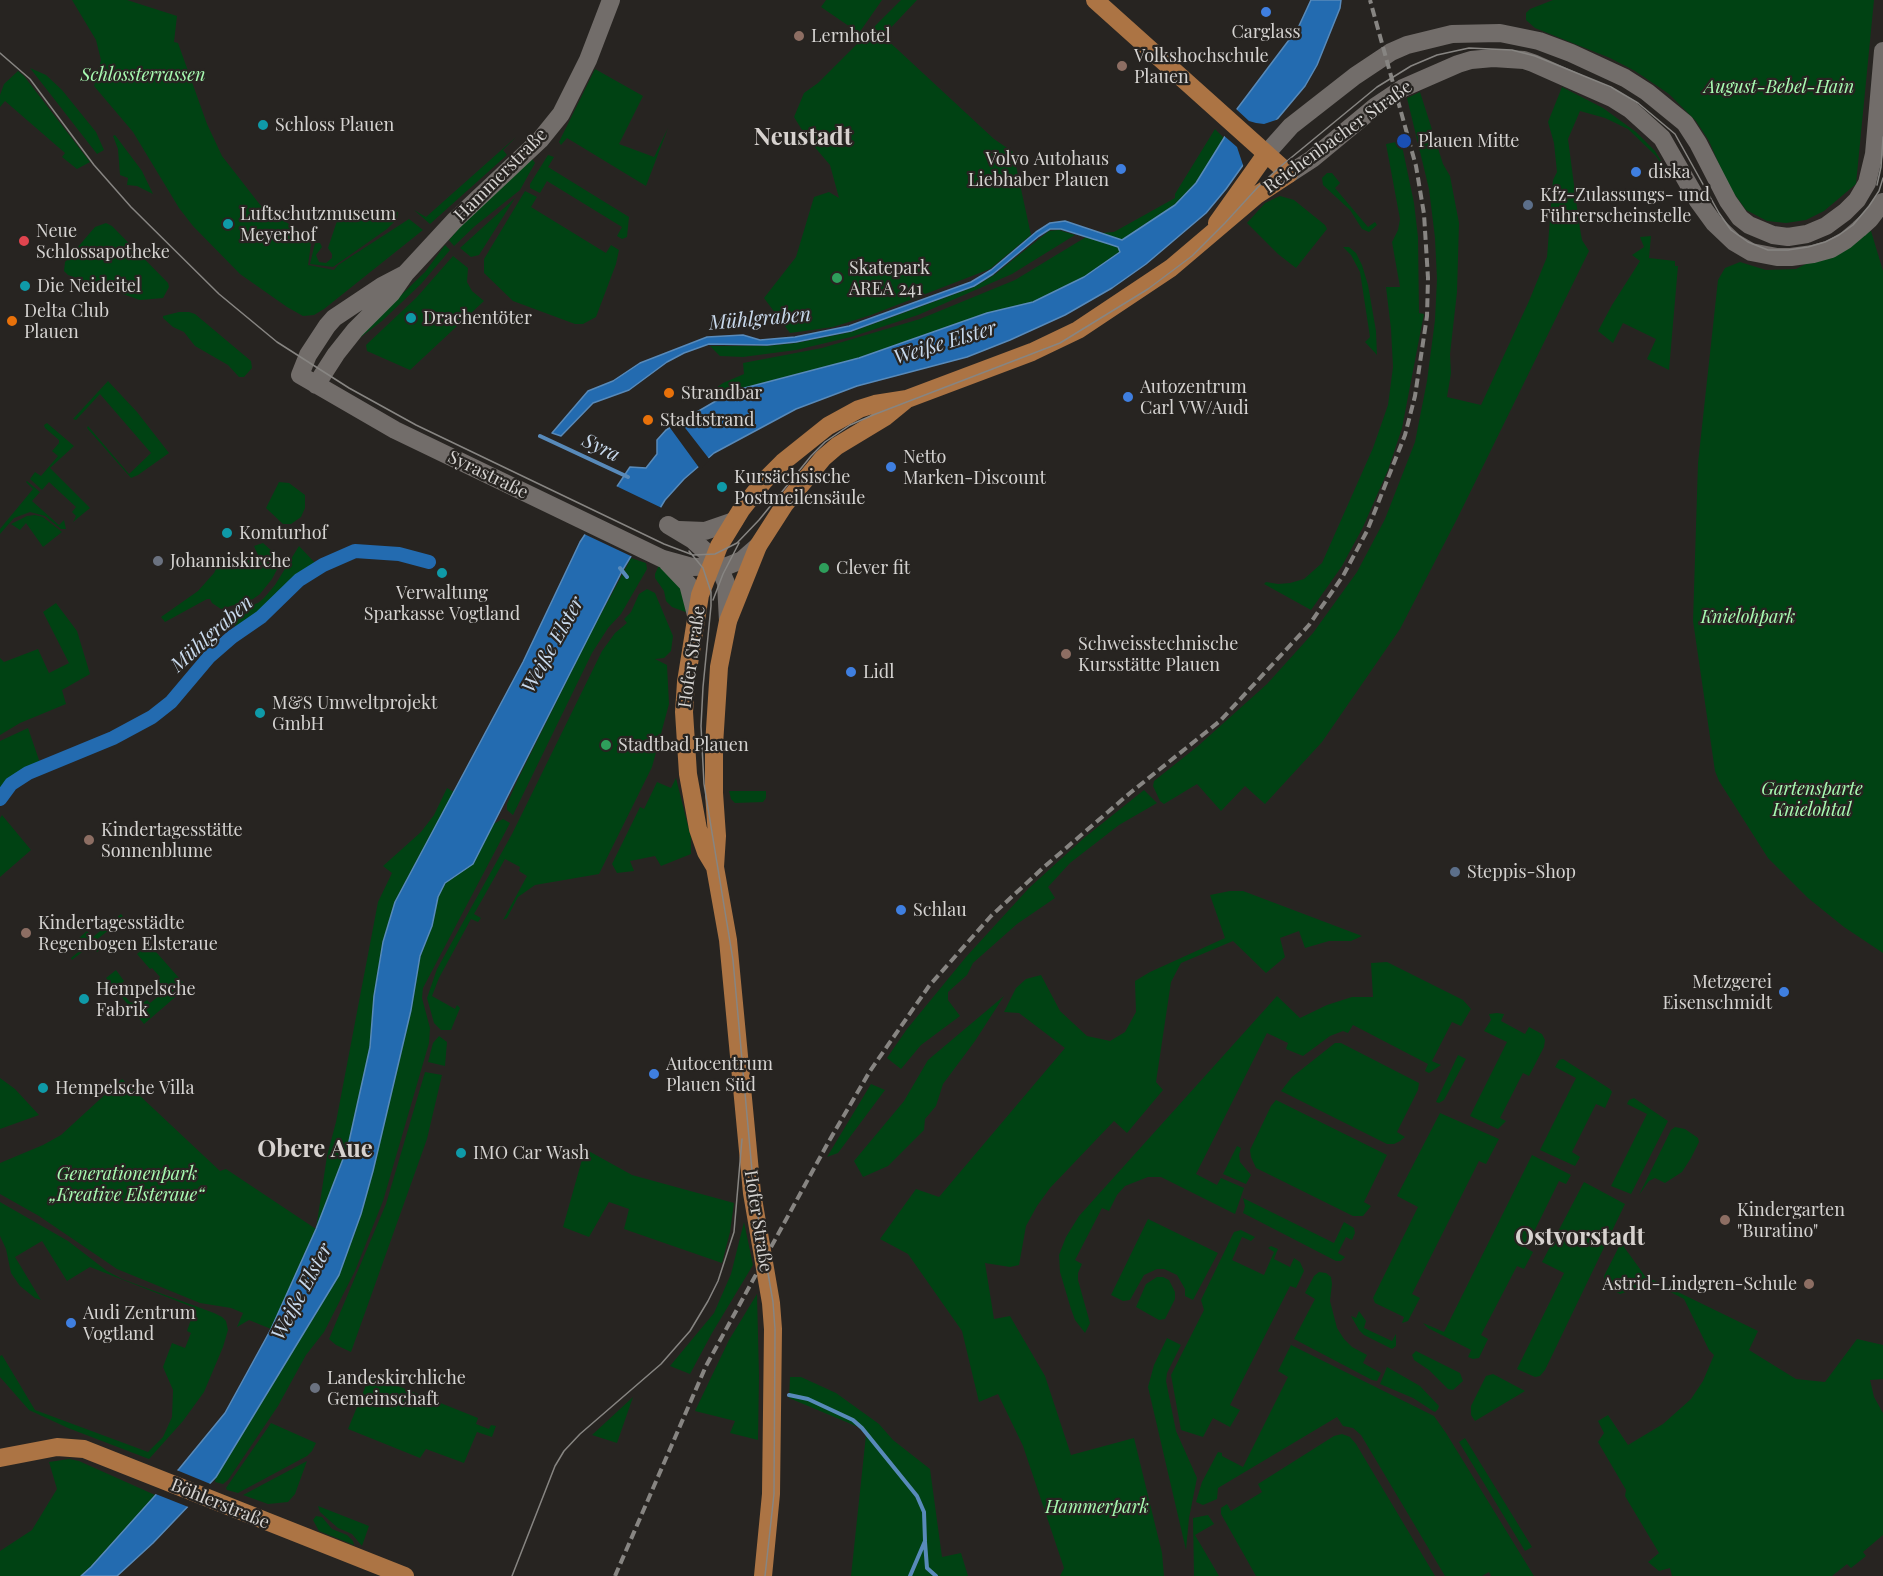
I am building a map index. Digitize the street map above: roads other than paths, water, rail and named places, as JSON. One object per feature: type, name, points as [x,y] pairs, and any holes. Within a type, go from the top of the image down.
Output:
[{"type":"main road","points":[[1095,0],[1289,174]]},
{"type":"main road","name":"Reichenbacher Straße","points":[[1208,236],[1263,151]]},
{"type":"main road","name":"Reichenbacher Straße","points":[[734,521],[764,481],[783,462],[828,426],[859,409],[907,399],[1032,352],[1078,330],[1155,280],[1262,192],[1289,174]]},
{"type":"main road","name":"Reichenbacher Straße","points":[[729,621],[758,546],[785,504],[823,458],[837,446],[885,417],[907,399]]},
{"type":"main road","name":"Hofer Straße","points":[[715,867],[698,829],[686,760],[684,712],[686,682],[702,587],[734,521]]},
{"type":"main road","name":"Hofer Straße","points":[[729,621],[719,667],[715,707],[714,793],[717,836],[715,867],[733,982],[752,1193],[771,1303],[773,1329],[771,1494],[763,1576]]},
{"type":"main road","name":"Böhlerstraße","points":[[0,1458],[63,1447],[84,1449],[405,1576]]},
{"type":"street","name":"Hammerstraße","points":[[336,354],[355,330],[391,294],[405,274],[474,201],[540,140],[561,114],[588,60],[611,0]]},
{"type":"street","name":"Reichenbacher Straße","points":[[1263,151],[1345,83],[1391,52],[1407,45],[1452,33],[1500,33],[1539,41],[1571,53],[1625,78],[1647,92],[1685,123],[1734,211],[1749,225],[1773,235],[1788,237],[1807,234],[1826,226],[1857,200],[1868,183],[1874,154],[1883,51]]},
{"type":"street","name":"Reichenbacher Straße","points":[[1289,174],[1320,152],[1386,98],[1422,78],[1471,60],[1493,58],[1524,60],[1560,74],[1612,98],[1648,124],[1662,138],[1698,201],[1714,223],[1734,242],[1751,252],[1791,257],[1830,249],[1846,240],[1870,219],[1883,202]]},
{"type":"street","points":[[1714,223],[1734,211]]},
{"type":"street","name":"Hammerstraße","points":[[316,342],[334,318],[382,286],[405,274]]},
{"type":"street","points":[[316,342],[336,354],[316,385]]},
{"type":"street","name":"Syrastraße","points":[[316,342],[305,360],[300,375],[395,430],[657,556]]},
{"type":"street","points":[[729,621],[728,593],[715,564],[674,527],[714,530],[734,521]]},
{"type":"street","name":"Reichenbacher Straße","points":[[715,564],[735,564],[758,546]]},
{"type":"street","points":[[657,556],[692,567],[715,564]]},
{"type":"street","points":[[657,556],[688,584],[696,615]]},
{"type":"water","name":"Weiße Elster","points":[[1311,0],[1341,0],[1340,8],[1317,65],[1305,86],[1268,130],[1206,213],[1146,264],[1112,288],[1065,315],[1010,340],[967,357],[857,386],[796,409],[714,453],[684,479],[665,500],[622,571],[473,864],[445,883],[438,897],[432,926],[420,956],[411,1010],[373,1171],[361,1214],[339,1275],[216,1477],[153,1543],[117,1576],[81,1576],[179,1469],[225,1413],[271,1329],[316,1229],[348,1146],[370,1047],[374,996],[383,942],[395,902],[523,662],[580,542],[630,467],[646,468],[657,454],[657,440],[666,430],[733,391],[859,358],[987,313],[1033,302],[1084,277],[1120,252],[1118,247],[1109,244],[1061,229],[1050,229],[993,274],[974,286],[851,331],[796,342],[767,345],[709,344],[684,353],[667,362],[629,390],[593,403],[561,436],[552,433],[588,391],[613,381],[640,363],[707,337],[743,335],[760,340],[795,337],[849,326],[971,282],[991,270],[1050,223],[1065,221],[1122,240],[1175,205],[1196,183],[1224,138],[1237,109],[1298,28]]},
{"type":"waterway","name":"Syra","points":[[540,436],[628,477]]},
{"type":"waterway","name":"Mühlgraben","points":[[0,799],[11,784],[28,773],[113,738],[152,717],[171,702],[209,657],[232,637],[261,617],[299,580],[323,565],[355,551],[399,554],[429,562]]},
{"type":"waterway","points":[[620,568],[627,577]]},
{"type":"waterway","points":[[789,1395],[808,1399],[853,1420],[917,1496],[924,1512],[925,1541],[910,1576]]},
{"type":"waterway","points":[[925,1542],[927,1568],[936,1576]]},
{"type":"tram line","points":[[0,53],[30,79],[94,165],[131,207],[219,294],[277,342],[349,388],[416,425],[664,544],[693,555],[715,554],[737,543],[759,520],[811,456],[825,442],[850,425],[1060,343],[1148,289],[1192,256],[1258,187],[1377,87],[1411,66],[1437,55],[1469,48],[1512,50],[1535,56],[1611,87],[1638,103],[1675,134],[1731,230],[1748,242],[1768,250],[1808,247],[1839,235],[1853,225],[1869,206],[1879,191],[1883,178]]},
{"type":"tram line","points":[[1877,185],[1883,137]]},
{"type":"tram line","points":[[713,600],[739,543]]},
{"type":"tram line","points":[[689,551],[703,568],[711,592],[701,726],[704,784],[733,960],[754,1193],[773,1302],[775,1329],[774,1494],[765,1576]]},
{"type":"tram line","points":[[512,1576],[555,1466],[564,1451],[580,1434],[661,1364],[690,1331],[708,1301],[718,1281],[734,1232],[742,1139]]},
{"type":"railway","points":[[615,1576],[706,1366],[829,1141],[870,1071],[929,986],[991,916],[1044,867],[1130,793],[1220,721],[1309,625],[1343,576],[1367,531],[1405,435],[1415,396],[1427,316],[1428,278],[1424,214],[1416,166],[1370,0]]},
{"type":"place","name":"Carglass","points":[[1266,12]]},
{"type":"place","name":"Lernhotel","points":[[799,36]]},
{"type":"place","name":"Volkshochschule Plauen","points":[[1122,66]]},
{"type":"place","name":"Schloss Plauen","points":[[263,125]]},
{"type":"place","name":"Plauen Mitte","points":[[1404,141]]},
{"type":"place","name":"Volvo Autohaus Liebhaber Plauen","points":[[1121,169]]},
{"type":"place","name":"diska","points":[[1636,172]]},
{"type":"place","name":"Kfz-Zulassungs- und Führerscheinstelle","points":[[1528,205]]},
{"type":"place","name":"Luftschutzmuseum Meyerhof","points":[[228,224]]},
{"type":"place","name":"Neue Schlossapotheke","points":[[24,241]]},
{"type":"place","name":"Skatepark AREA 241","points":[[837,278]]},
{"type":"place","name":"Die Neideitel","points":[[25,286]]},
{"type":"place","name":"Drachentöter","points":[[411,318]]},
{"type":"place","name":"Delta Club Plauen","points":[[12,321]]},
{"type":"place","name":"Strandbar","points":[[669,393]]},
{"type":"place","name":"Autozentrum Carl VW/Audi","points":[[1128,397]]},
{"type":"place","name":"Stadtstrand","points":[[648,420]]},
{"type":"place","name":"Netto Marken-Discount","points":[[891,467]]},
{"type":"place","name":"Kursächsische Postmeilensäule","points":[[722,487]]},
{"type":"place","name":"Komturhof","points":[[227,533]]},
{"type":"place","name":"Johanniskirche","points":[[158,561]]},
{"type":"place","name":"Clever fit","points":[[824,568]]},
{"type":"place","name":"Verwaltung Sparkasse Vogtland","points":[[442,573]]},
{"type":"place","name":"Schweisstechnische Kursstätte Plauen","points":[[1066,654]]},
{"type":"place","name":"Lidl","points":[[851,672]]},
{"type":"place","name":"M&S Umweltprojekt GmbH","points":[[260,713]]},
{"type":"place","name":"Stadtbad Plauen","points":[[606,745]]},
{"type":"place","name":"Kindertagesstätte Sonnenblume","points":[[89,840]]},
{"type":"place","name":"Steppis-Shop","points":[[1455,872]]},
{"type":"place","name":"Schlau","points":[[901,910]]},
{"type":"place","name":"Kindertagesstädte Regenbogen Elsteraue","points":[[26,933]]},
{"type":"place","name":"Metzgerei Eisenschmidt","points":[[1784,992]]},
{"type":"place","name":"Hempelsche Fabrik","points":[[84,999]]},
{"type":"place","name":"Autocentrum Plauen Süd","points":[[654,1074]]},
{"type":"place","name":"Hempelsche Villa","points":[[43,1088]]},
{"type":"place","name":"IMO Car Wash","points":[[461,1153]]},
{"type":"place","name":"Kindergarten \"Buratino\"","points":[[1725,1220]]},
{"type":"place","name":"Astrid-Lindgren-Schule","points":[[1809,1284]]},
{"type":"place","name":"Audi Zentrum Vogtland","points":[[71,1323]]},
{"type":"place","name":"Landeskirchliche Gemeinschaft","points":[[315,1388]]},
{"type":"district","name":"Neustadt","points":[[803,138]]},
{"type":"district","name":"Obere Aue","points":[[315,1150]]},
{"type":"district","name":"Ostvorstadt","points":[[1580,1238]]},
{"type":"park label","name":"Schlossterrassen","points":[[143,75]]},
{"type":"park label","name":"August-Bebel-Hain","points":[[1779,87]]},
{"type":"park label","name":"Knielohpark","points":[[1748,617]]},
{"type":"park label","name":"Gartensparte Knielohtal","points":[[1812,799]]},
{"type":"park label","name":"Generationenpark „Kreative Elsteraue“","points":[[127,1184]]},
{"type":"park label","name":"Hammerpark","points":[[1097,1507]]}]
